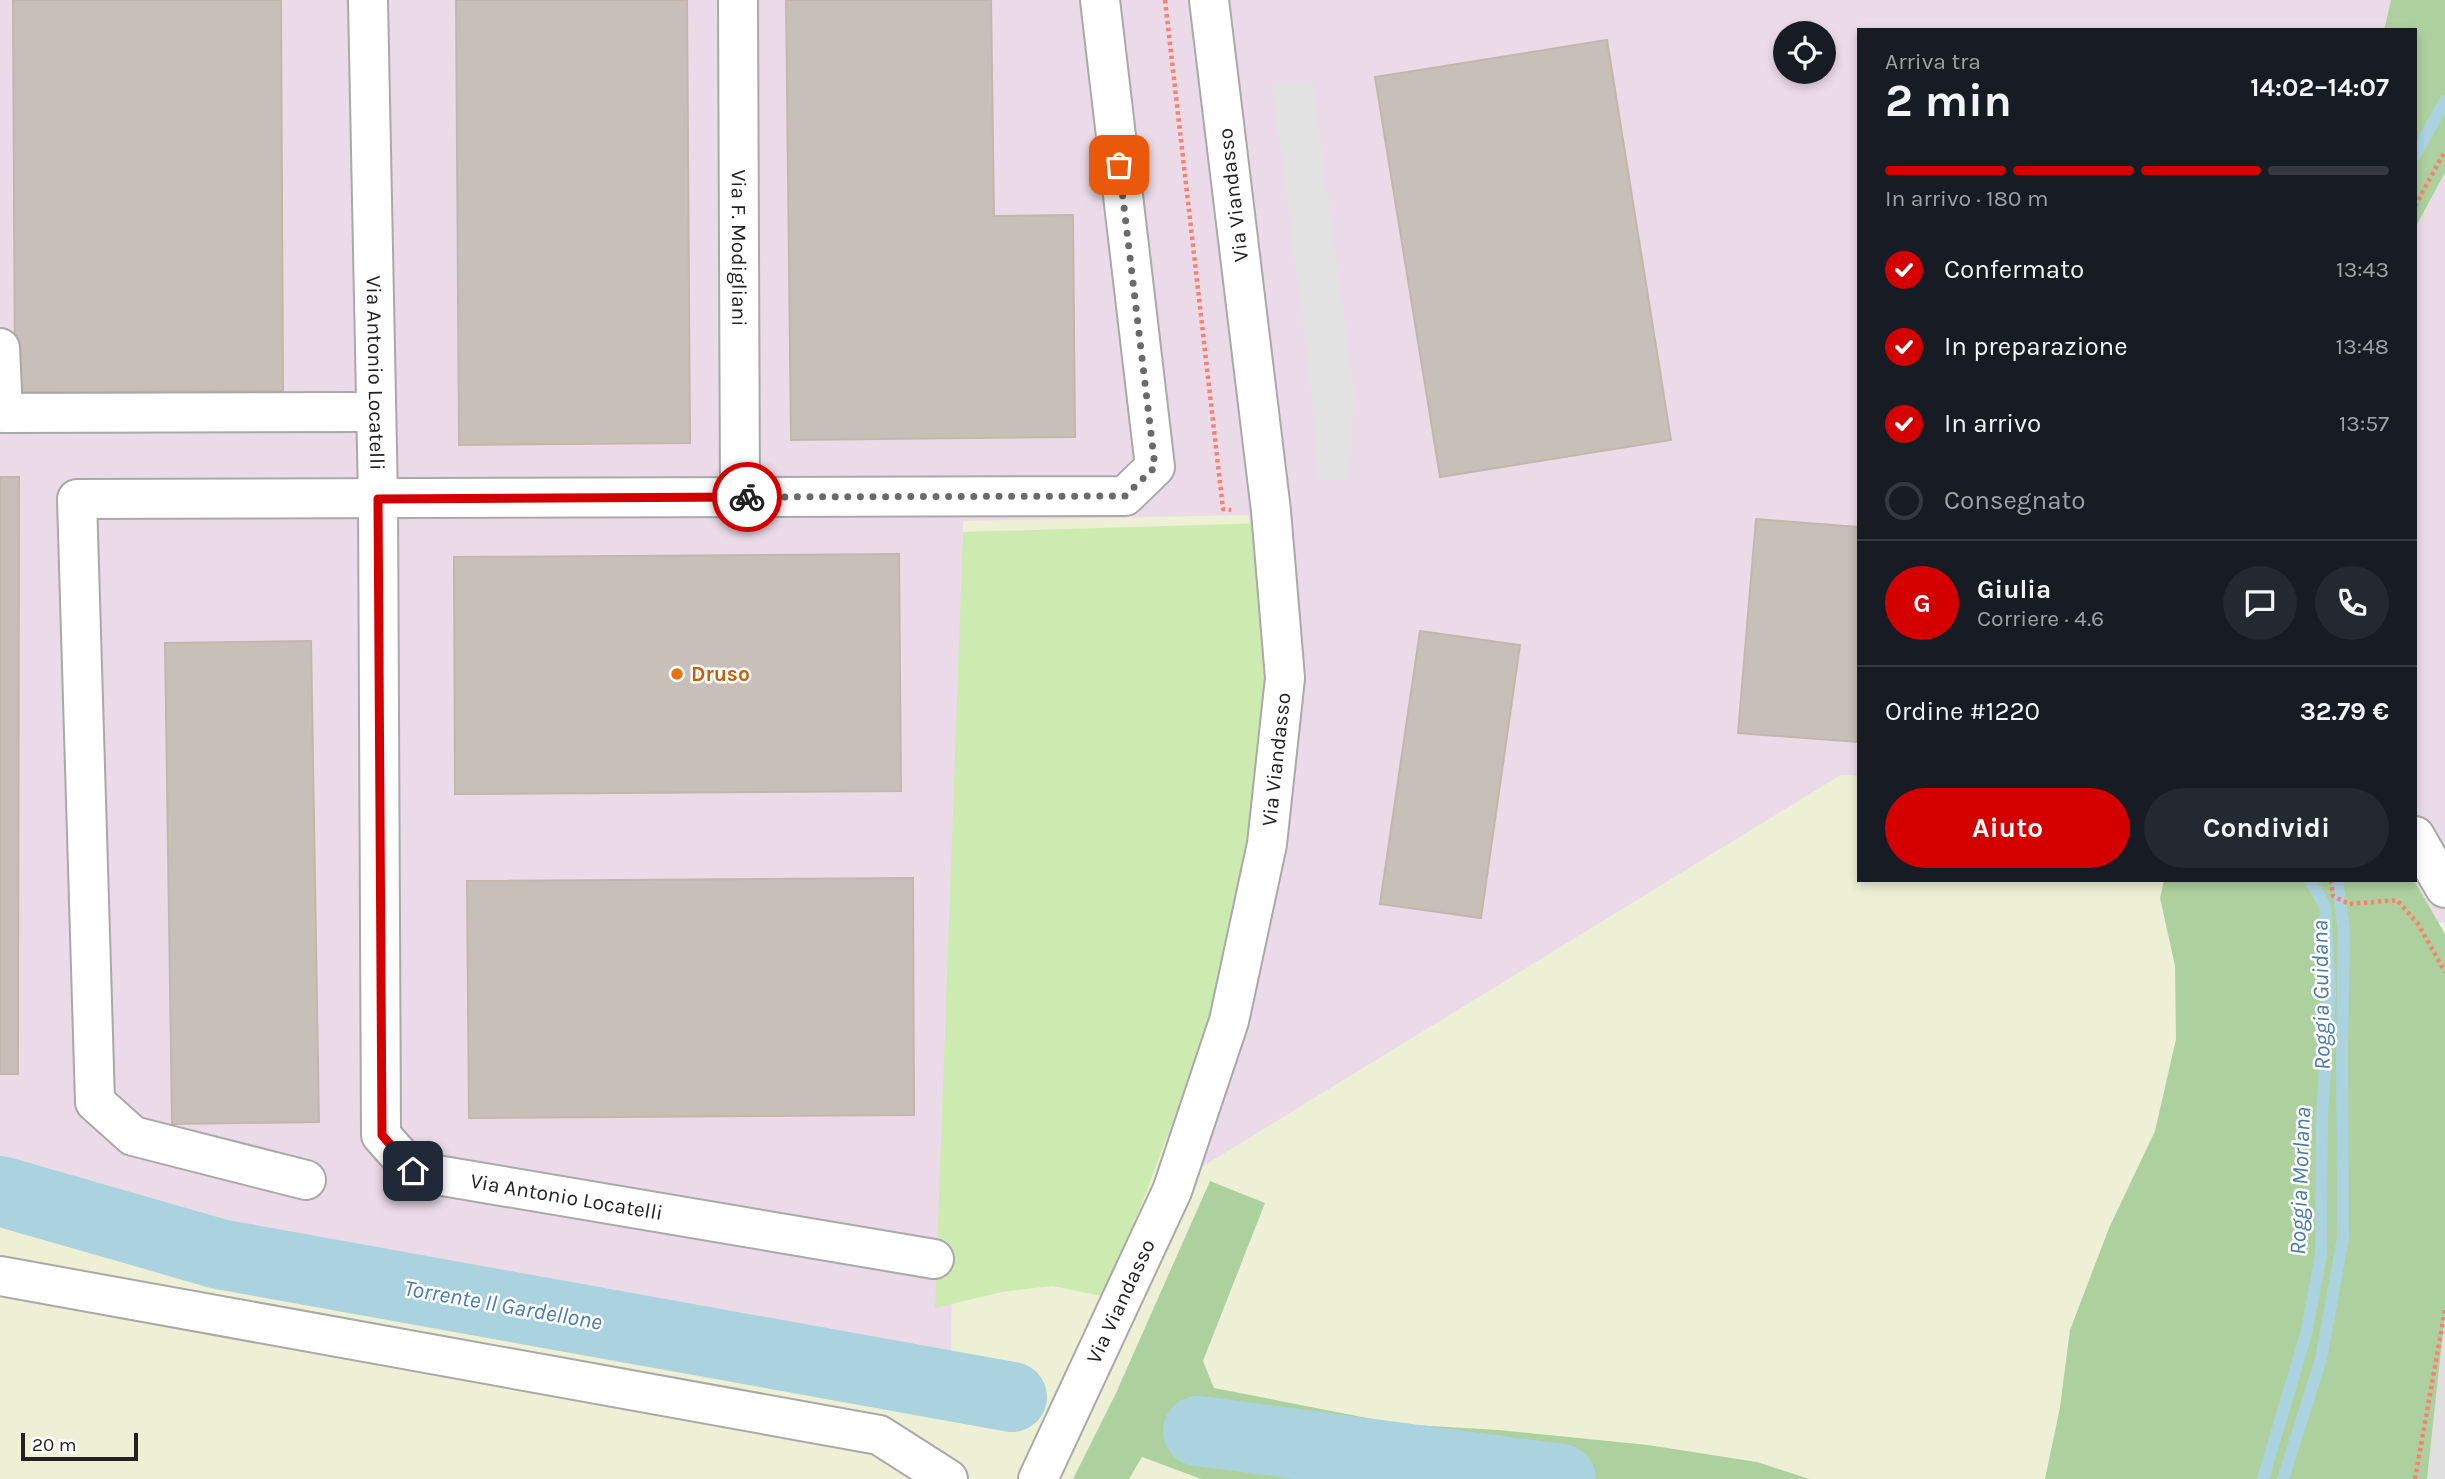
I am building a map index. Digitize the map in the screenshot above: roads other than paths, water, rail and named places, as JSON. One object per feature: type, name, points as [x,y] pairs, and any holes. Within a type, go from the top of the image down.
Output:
[{"type":"street","name":"Via Antonio Locatelli","points":[[368,0],[378,499],[382,1135],[413,1171],[934,1259]]},
{"type":"street","name":"Via F. Modigliani","points":[[738,0],[740,497]]},
{"type":"street","points":[[306,1181],[133,1136],[95,1102],[77,499],[1125,496],[1155,467],[1100,0]]},
{"type":"street","name":"Via Viandasso","points":[[1038,1479],[1172,1191],[1229,1021],[1267,844],[1285,678],[1271,511],[1209,0]]},
{"type":"street","points":[[0,348],[3,413],[376,412]]},
{"type":"street","points":[[2417,839],[2444,884]]},
{"type":"street","points":[[0,1276],[879,1435],[948,1479]]},
{"type":"waterway","name":"Roggia Morlana","points":[[2417,151],[2445,101]]},
{"type":"waterway","name":"Roggia Morlana","points":[[2263,1479],[2306,1334],[2321,1255],[2322,1116],[2330,993],[2325,906],[2311,882]]},
{"type":"waterway","name":"Roggia Guidana","points":[[2283,1479],[2321,1359],[2343,1238],[2344,930],[2337,882]]},
{"type":"waterway","name":"Torrente Il Gardellone","points":[[0,1191],[219,1254],[1012,1397]]},
{"type":"waterway","name":"Torrente Il Gardellone","points":[[1198,1431],[1561,1479]]},
{"type":"place","name":"Druso","points":[[677,674]]}]
